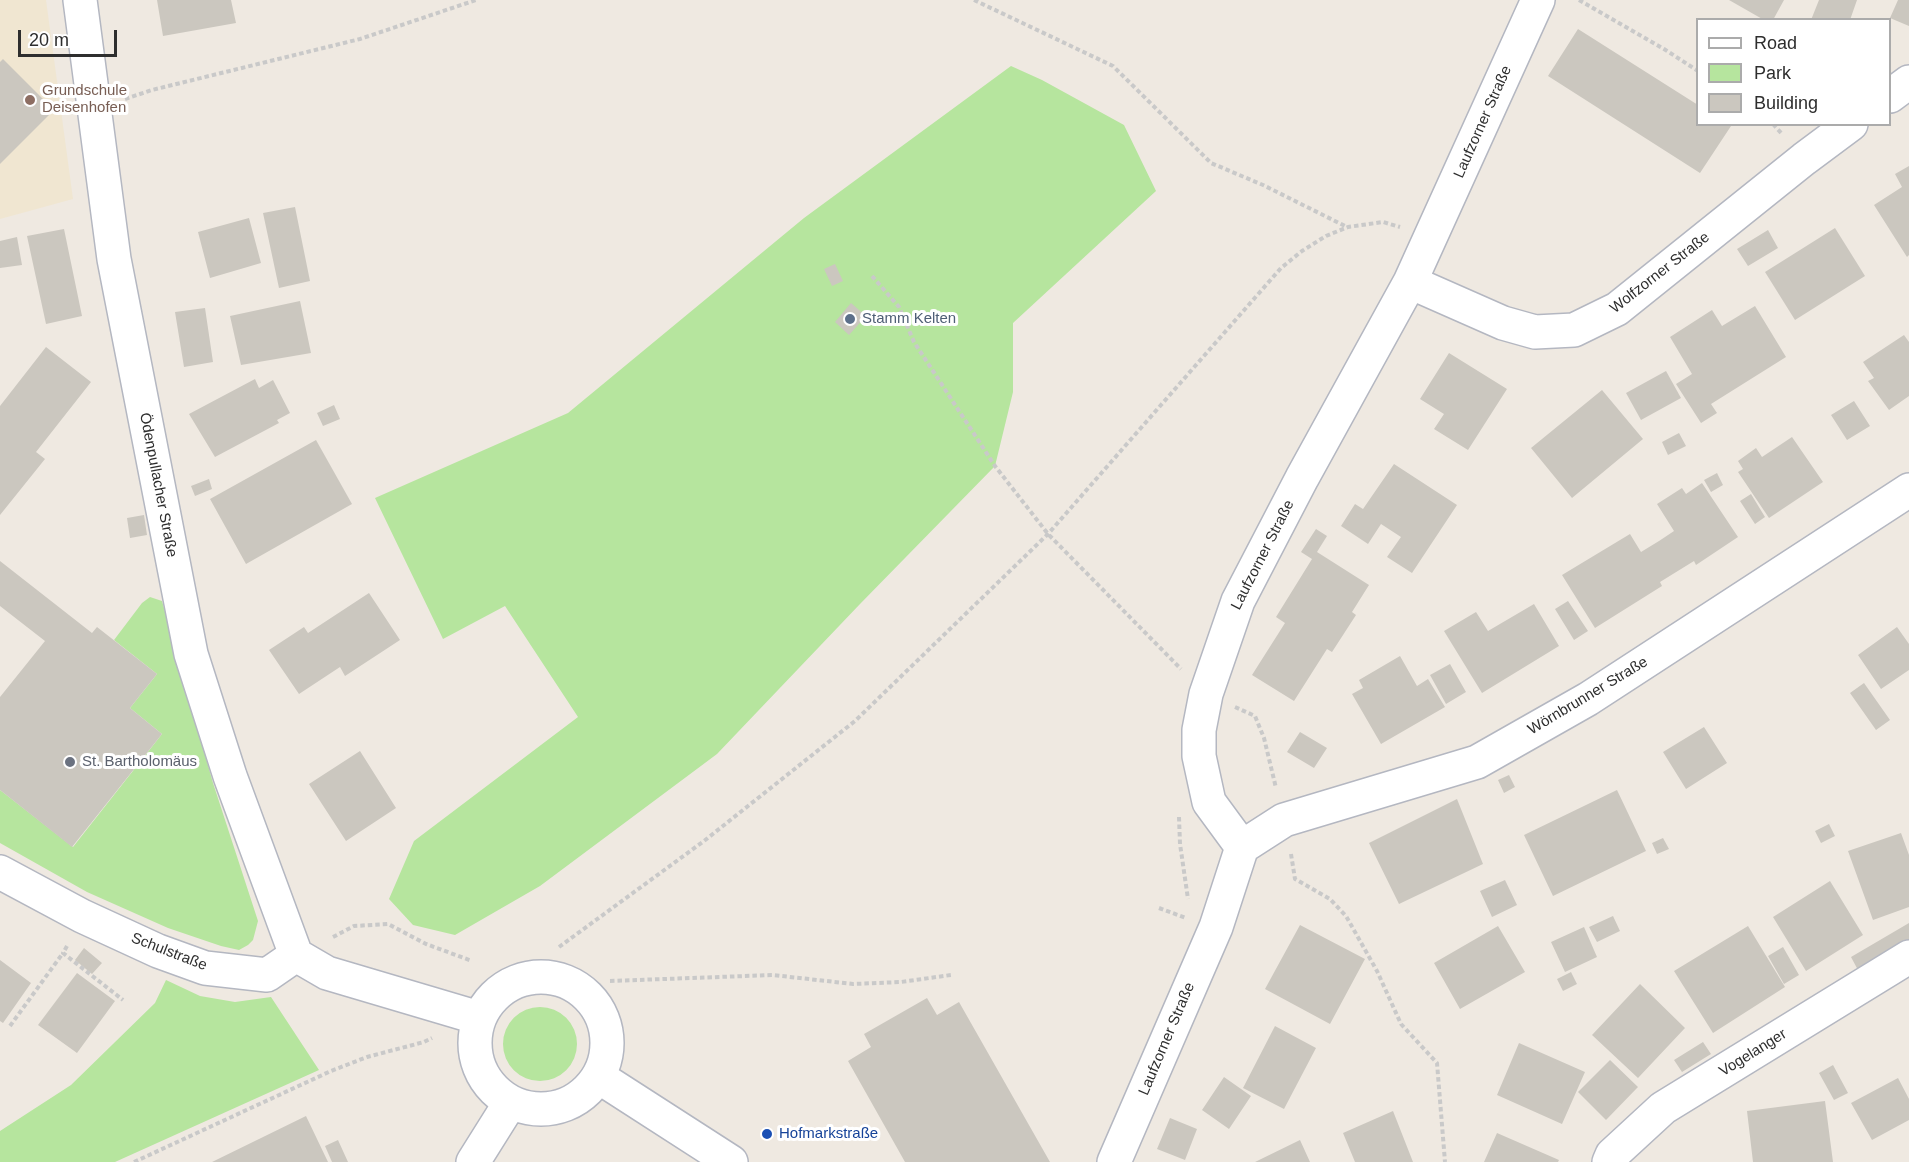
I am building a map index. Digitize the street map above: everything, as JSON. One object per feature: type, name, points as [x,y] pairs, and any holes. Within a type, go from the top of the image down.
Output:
[{"type":"street","name":"Ödenpullacher Straße","points":[[80,0],[114,258],[190,654],[230,776],[296,955]]},
{"type":"street","name":"Laufzorner Straße","points":[[1114,1162],[1216,927],[1242,847],[1209,802],[1200,756],[1199,730],[1206,694],[1238,601],[1410,282],[1538,0]]},
{"type":"street","points":[[1891,95],[1909,82]]},
{"type":"street","name":"Wolfzorner Straße","points":[[1410,282],[1503,323],[1535,332],[1574,330],[1617,309],[1848,126]]},
{"type":"street","name":"Wörnbrunner Straße","points":[[1242,847],[1284,820],[1477,762],[1588,699],[1909,490]]},
{"type":"street","name":"Schulstraße","points":[[0,872],[91,920],[158,951],[205,968],[267,975],[296,955]]},
{"type":"street","points":[[296,955],[327,973],[479,1018]]},
{"type":"street","name":"Vogelanger","points":[[1609,1162],[1612,1155],[1663,1108],[1909,957]]},
{"type":"street","points":[[541,976],[561,980],[579,988],[593,1002],[603,1019],[608,1038],[606,1058],[599,1077],[575,1101],[560,1107],[543,1110],[510,1103],[494,1091],[483,1076],[476,1057],[474,1037],[479,1018],[489,1001],[504,988],[522,980],[541,976]]},
{"type":"street","points":[[599,1077],[731,1162]]},
{"type":"street","points":[[473,1162],[510,1103]]},
{"type":"path","points":[[96,109],[152,90],[360,39],[476,0]]},
{"type":"path","points":[[974,0],[1113,66],[1211,164],[1263,185],[1347,227]]},
{"type":"path","points":[[1579,0],[1696,70]]},
{"type":"path","points":[[559,947],[704,841],[855,721],[1048,534],[1281,268],[1326,236],[1347,227],[1383,222],[1431,237]]},
{"type":"path","points":[[872,276],[899,307],[915,342],[995,466],[1048,534],[1206,694],[1255,716],[1264,738],[1284,820],[1295,879],[1330,899],[1346,916],[1377,972],[1401,1024],[1437,1063],[1445,1162]]},
{"type":"path","points":[[1180,810],[1180,844],[1188,899],[1187,918],[1183,928]]},
{"type":"path","points":[[1159,908],[1187,918]]},
{"type":"path","points":[[296,955],[354,926],[388,924],[426,944],[472,961]]},
{"type":"path","points":[[10,1026],[68,944]]},
{"type":"path","points":[[63,953],[123,1000]]},
{"type":"path","points":[[610,981],[773,975],[853,984],[901,982],[951,975]]},
{"type":"path","points":[[135,1162],[331,1071],[367,1057],[424,1042],[432,1039],[436,1033]]},
{"type":"shaded area","name":"Grundschule Deisenhofen","points":[[0,0],[46,0],[73,199],[0,219]]},
{"type":"green space","points":[[1011,66],[1042,80],[1124,125],[1156,191],[1013,323],[1013,392],[995,466],[717,754],[540,886],[455,935],[413,925],[389,899],[414,841],[578,717],[505,606],[443,639],[375,498],[568,413],[804,218]]},
{"type":"green space","points":[[150,597],[162,601],[213,783],[258,921],[253,940],[239,950],[168,928],[87,892],[0,843],[0,790],[73,847],[162,734],[130,708],[157,674],[114,640],[142,603]]},
{"type":"green space","points":[[166,980],[200,996],[235,1002],[271,997],[319,1070],[115,1162],[0,1162],[0,1131],[71,1085],[155,1003]]},
{"type":"green space","points":[[540,1007],[554,1010],[566,1018],[574,1030],[577,1044],[574,1058],[566,1070],[554,1078],[540,1081],[526,1078],[514,1070],[506,1058],[503,1044],[506,1030],[514,1018],[526,1010]]},
{"type":"building","points":[[157,0],[231,0],[236,23],[163,36]]},
{"type":"building","points":[[1729,0],[1784,0],[1774,18],[1760,18]]},
{"type":"building","points":[[1819,0],[1857,0],[1851,18],[1812,18]]},
{"type":"building","points":[[1898,0],[1909,0],[1909,26],[1890,18]]},
{"type":"building","points":[[1578,29],[1696,104],[1696,126],[1731,126],[1700,173],[1548,76]]},
{"type":"building","points":[[3,59],[54,110],[0,164],[0,62]]},
{"type":"building","points":[[1909,166],[1909,255],[1907,257],[1874,205],[1902,187],[1895,174]]},
{"type":"building","points":[[295,207],[310,281],[279,288],[263,213]]},
{"type":"building","points":[[249,218],[261,263],[210,278],[198,232]]},
{"type":"building","points":[[1835,228],[1865,276],[1795,320],[1765,272]]},
{"type":"building","points":[[64,229],[82,316],[46,324],[27,236]]},
{"type":"building","points":[[1768,230],[1778,248],[1748,266],[1737,249]]},
{"type":"building","points":[[17,237],[22,265],[0,268],[0,241]]},
{"type":"building","name":"Stamm Kelten","points":[[835,264],[843,281],[832,286],[824,269]]},
{"type":"building","points":[[300,301],[311,353],[241,365],[230,316]]},
{"type":"building","name":"Stamm Kelten","points":[[851,303],[866,316],[849,335],[835,322]]},
{"type":"building","points":[[1755,306],[1786,357],[1711,404],[1717,413],[1701,423],[1676,384],[1692,374],[1670,337],[1712,310],[1722,326]]},
{"type":"building","points":[[205,308],[213,362],[184,367],[175,312]]},
{"type":"building","points":[[1904,335],[1909,342],[1909,396],[1889,410],[1868,381],[1874,378],[1863,362]]},
{"type":"building","points":[[46,347],[91,382],[36,452],[45,459],[0,515],[0,406]]},
{"type":"building","points":[[1449,353],[1507,389],[1468,450],[1434,429],[1444,414],[1420,399]]},
{"type":"building","points":[[1666,371],[1681,398],[1641,420],[1626,393]]},
{"type":"building","points":[[255,379],[259,388],[273,380],[290,413],[277,420],[279,423],[215,457],[189,414]]},
{"type":"building","points":[[1602,390],[1643,439],[1572,498],[1531,448]]},
{"type":"building","points":[[1854,401],[1870,426],[1847,440],[1831,415]]},
{"type":"building","points":[[334,405],[340,419],[323,426],[317,413]]},
{"type":"building","points":[[1679,433],[1686,446],[1668,455],[1662,442]]},
{"type":"building","points":[[1792,437],[1823,482],[1769,518],[1738,472],[1743,469],[1738,461],[1756,448],[1762,457]]},
{"type":"building","points":[[316,440],[352,504],[246,564],[210,499]]},
{"type":"building","points":[[1394,464],[1457,505],[1412,573],[1387,557],[1401,537],[1381,524],[1368,544],[1341,526],[1355,504],[1363,509]]},
{"type":"building","points":[[1717,473],[1723,485],[1711,492],[1704,480]]},
{"type":"building","points":[[209,479],[212,489],[195,496],[191,486]]},
{"type":"building","points":[[1702,483],[1738,537],[1696,565],[1694,561],[1660,582],[1662,586],[1595,628],[1562,575],[1630,534],[1641,552],[1659,541],[1674,531],[1657,504],[1682,488],[1686,494]]},
{"type":"building","points":[[1751,494],[1765,517],[1755,524],[1740,501]]},
{"type":"building","points":[[144,515],[147,535],[130,538],[127,518]]},
{"type":"building","points":[[1316,529],[1327,536],[1317,552],[1369,585],[1352,612],[1356,615],[1332,652],[1327,649],[1294,701],[1252,675],[1285,623],[1276,617],[1312,559],[1301,552]]},
{"type":"building","name":"St. Bartholomäus","points":[[0,561],[92,633],[97,627],[157,674],[130,708],[162,734],[72,847],[0,790],[0,697],[45,641],[0,606]]},
{"type":"building","points":[[369,593],[400,640],[345,676],[340,667],[299,694],[269,650],[304,627],[308,633]]},
{"type":"building","points":[[1568,601],[1588,631],[1574,640],[1555,609]]},
{"type":"building","points":[[1534,604],[1559,646],[1482,693],[1444,631],[1476,612],[1488,631]]},
{"type":"building","points":[[1897,627],[1909,644],[1909,670],[1881,689],[1858,655]]},
{"type":"building","points":[[1400,656],[1417,686],[1428,679],[1445,707],[1381,744],[1352,694],[1363,688],[1359,680]]},
{"type":"building","points":[[1450,664],[1466,692],[1446,704],[1430,675]]},
{"type":"building","points":[[1864,683],[1890,720],[1876,730],[1850,693]]},
{"type":"building","points":[[1704,727],[1727,763],[1686,789],[1663,752]]},
{"type":"building","points":[[1300,732],[1327,748],[1314,768],[1287,752]]},
{"type":"building","points":[[360,751],[396,808],[346,841],[309,784]]},
{"type":"building","points":[[1509,775],[1515,787],[1504,793],[1498,780]]},
{"type":"building","points":[[1617,790],[1646,851],[1553,896],[1524,835]]},
{"type":"building","points":[[1457,799],[1483,864],[1399,904],[1369,843]]},
{"type":"building","points":[[1829,824],[1835,836],[1821,843],[1815,831]]},
{"type":"building","points":[[1901,833],[1909,855],[1909,907],[1873,920],[1848,851]]},
{"type":"building","points":[[1663,838],[1669,849],[1657,854],[1652,843]]},
{"type":"building","points":[[1505,880],[1517,905],[1492,917],[1480,891]]},
{"type":"building","points":[[1830,881],[1863,935],[1806,971],[1773,917]]},
{"type":"building","points":[[1613,916],[1620,931],[1597,942],[1589,927]]},
{"type":"building","points":[[1909,923],[1909,942],[1859,972],[1851,957]]},
{"type":"building","points":[[1300,925],[1365,959],[1330,1024],[1265,989]]},
{"type":"building","points":[[1498,926],[1525,972],[1460,1009],[1434,963]]},
{"type":"building","points":[[1748,926],[1785,987],[1713,1033],[1674,971]]},
{"type":"building","points":[[1584,927],[1597,957],[1565,972],[1551,942]]},
{"type":"building","points":[[1783,947],[1799,975],[1784,984],[1768,956]]},
{"type":"building","points":[[84,948],[102,963],[92,974],[75,960]]},
{"type":"building","points":[[0,960],[31,983],[3,1023],[0,1021]]},
{"type":"building","points":[[1571,972],[1577,984],[1563,991],[1557,979]]},
{"type":"building","points":[[77,973],[115,1001],[77,1053],[38,1025]]},
{"type":"building","points":[[1640,984],[1685,1028],[1638,1078],[1592,1035]]},
{"type":"building","points":[[927,998],[937,1015],[959,1002],[1050,1162],[905,1162],[848,1061],[871,1047],[864,1034]]},
{"type":"building","points":[[1275,1026],[1316,1048],[1284,1109],[1243,1088]]},
{"type":"building","points":[[1703,1042],[1711,1054],[1682,1072],[1674,1060]]},
{"type":"building","points":[[1519,1043],[1585,1072],[1562,1124],[1497,1095]]},
{"type":"building","points":[[1610,1060],[1638,1087],[1606,1120],[1578,1092]]},
{"type":"building","points":[[1833,1065],[1848,1093],[1834,1100],[1819,1073]]},
{"type":"building","points":[[1224,1077],[1251,1096],[1229,1129],[1202,1110]]},
{"type":"building","points":[[1898,1078],[1909,1099],[1909,1120],[1872,1140],[1851,1103]]},
{"type":"building","points":[[1825,1101],[1833,1162],[1753,1162],[1747,1111]]},
{"type":"building","points":[[1393,1111],[1413,1162],[1355,1162],[1343,1133]]},
{"type":"building","points":[[306,1116],[328,1162],[212,1162]]},
{"type":"building","points":[[1170,1118],[1197,1129],[1185,1160],[1157,1149]]},
{"type":"building","points":[[1497,1133],[1559,1160],[1558,1162],[1484,1162]]},
{"type":"building","points":[[338,1140],[348,1162],[332,1162],[325,1146]]},
{"type":"building","points":[[1300,1140],[1310,1162],[1255,1162]]},
{"type":"place","name":"Grundschule Deisenhofen","points":[[30,100]]},
{"type":"place","name":"Stamm Kelten","points":[[850,319]]},
{"type":"place","name":"St. Bartholomäus","points":[[70,762]]},
{"type":"place","name":"Hofmarkstraße","points":[[767,1134]]}]
